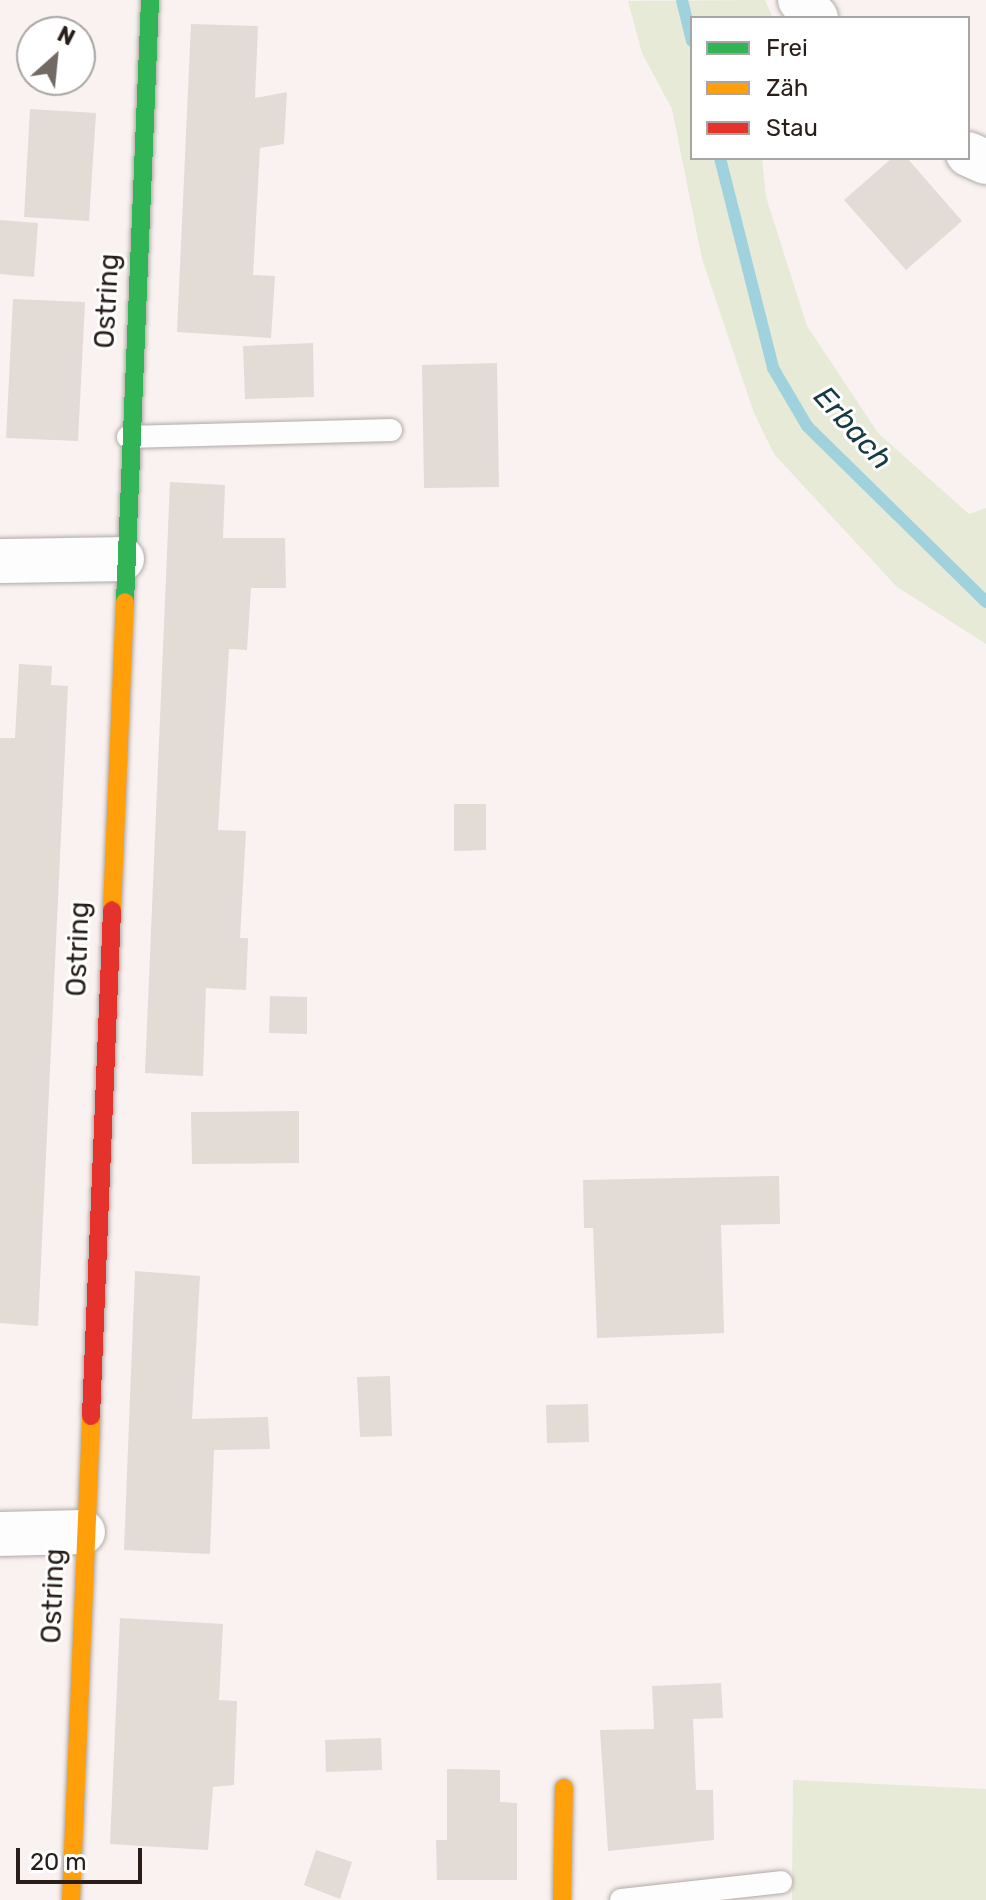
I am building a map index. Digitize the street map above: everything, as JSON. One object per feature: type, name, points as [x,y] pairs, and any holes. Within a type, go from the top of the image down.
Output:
[{"type":"street","name":"Ostring","points":[[71,1900],[122,559],[150,0]]},
{"type":"street","points":[[800,0],[814,16]]},
{"type":"street","points":[[0,561],[122,559]]},
{"type":"street","points":[[0,1534],[83,1532]]},
{"type":"street","points":[[562,1900],[564,1788]]},
{"type":"lane","points":[[128,437],[391,430]]},
{"type":"lane","points":[[621,1900],[781,1882]]},
{"type":"green space","points":[[765,0],[772,16],[690,16],[690,160],[762,160],[766,197],[807,326],[878,433],[969,514],[986,508],[986,644],[897,587],[774,454],[754,413],[702,259],[672,109],[642,53],[628,1]]},
{"type":"green space","points":[[793,1780],[986,1789],[986,1900],[792,1900]]},
{"type":"building","points":[[191,24],[258,26],[255,98],[287,92],[284,144],[260,148],[253,275],[275,276],[271,338],[177,332]]},
{"type":"building","points":[[30,109],[96,113],[89,221],[24,217]]},
{"type":"building","points":[[890,160],[909,160],[962,221],[906,270],[844,200]]},
{"type":"building","points":[[0,220],[38,223],[34,277],[0,274]]},
{"type":"building","points":[[13,299],[85,302],[78,441],[6,438]]},
{"type":"building","points":[[313,343],[314,397],[245,399],[243,346]]},
{"type":"building","points":[[497,363],[499,487],[424,488],[422,365]]},
{"type":"building","points":[[170,482],[225,485],[223,538],[285,538],[286,588],[251,588],[247,650],[229,649],[218,830],[246,831],[240,938],[248,938],[246,990],[206,988],[203,1076],[145,1073]]},
{"type":"building","points":[[19,664],[52,666],[51,685],[68,686],[38,1326],[0,1323],[0,738],[15,738]]},
{"type":"building","points":[[454,804],[486,804],[486,850],[454,851]]},
{"type":"building","points":[[270,996],[307,997],[307,1034],[269,1033]]},
{"type":"building","points":[[299,1111],[299,1163],[192,1164],[191,1112]]},
{"type":"building","points":[[779,1176],[780,1224],[721,1225],[724,1333],[597,1338],[593,1228],[584,1228],[583,1180]]},
{"type":"building","points":[[135,1271],[200,1276],[192,1419],[268,1417],[270,1449],[214,1450],[210,1554],[124,1550]]},
{"type":"building","points":[[390,1376],[392,1436],[360,1437],[357,1377]]},
{"type":"building","points":[[588,1404],[589,1442],[547,1443],[546,1405]]},
{"type":"building","points":[[120,1618],[223,1624],[219,1700],[237,1701],[234,1785],[213,1787],[208,1850],[110,1844]]},
{"type":"building","points":[[721,1683],[723,1718],[693,1719],[696,1790],[713,1790],[714,1840],[608,1851],[600,1730],[654,1729],[652,1686]]},
{"type":"building","points":[[381,1738],[382,1770],[326,1772],[325,1740]]},
{"type":"building","points":[[447,1769],[500,1770],[500,1802],[517,1803],[517,1880],[437,1880],[436,1840],[447,1840]]},
{"type":"building","points":[[316,1850],[352,1862],[340,1899],[304,1885]]},
{"type":"waterway","name":"Erbach","points":[[682,0],[690,33]]},
{"type":"waterway","name":"Erbach","points":[[721,160],[773,368],[807,426],[986,602]]},
{"type":"traffic: fast","points":[[125,602],[150,0]]},
{"type":"traffic: slow","points":[[112,910],[125,602]]},
{"type":"traffic: slow","points":[[71,1900],[91,1416]]},
{"type":"traffic: slow","points":[[562,1900],[564,1788]]},
{"type":"traffic: jam","points":[[91,1416],[112,910]]}]
